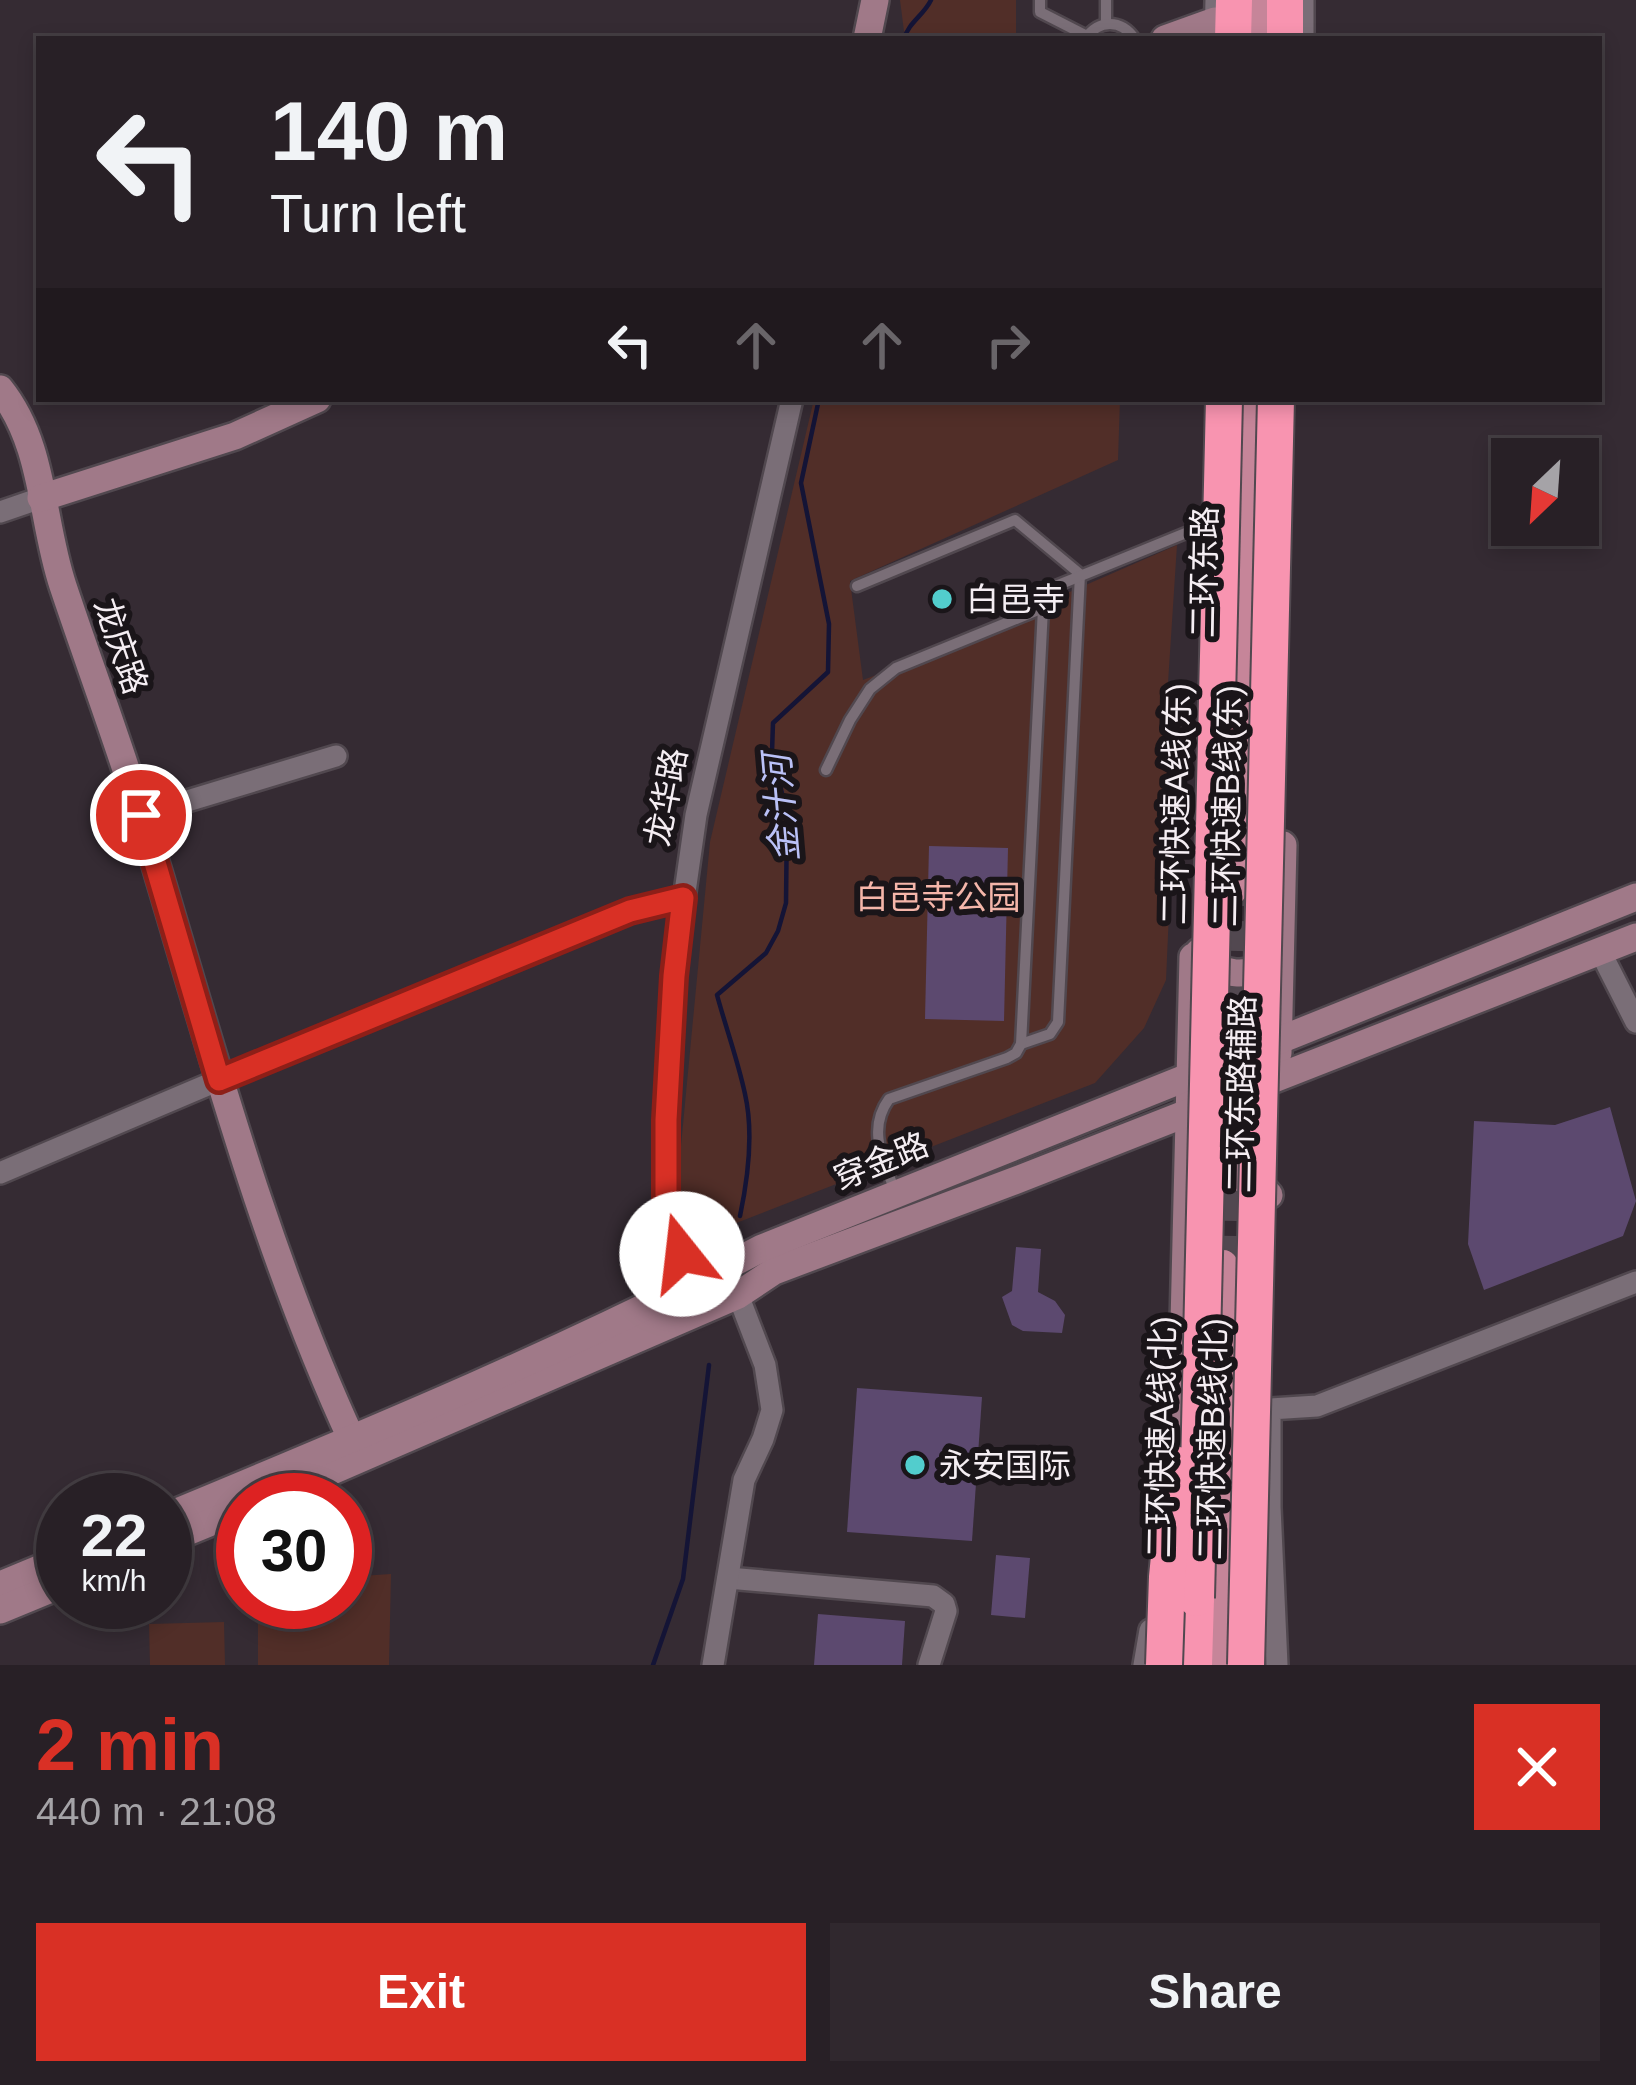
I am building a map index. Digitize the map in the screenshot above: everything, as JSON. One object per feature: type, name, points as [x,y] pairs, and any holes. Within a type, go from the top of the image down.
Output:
[{"type":"highway","points":[[1285,36],[1286,0]]},
{"type":"highway","name":"二环快速A线(东)","points":[[1196,1211],[1224,402]]},
{"type":"highway","name":"二环快速B线(东)","points":[[1266,1215],[1276,402]]},
{"type":"highway","points":[[1162,1665],[1196,1211]]},
{"type":"highway","name":"二环快速A线(北)","points":[[1194,1665],[1196,1211]]},
{"type":"highway","name":"二环快速B线(北)","points":[[1246,1665],[1261,1414],[1266,1215]]},
{"type":"highway","points":[[1261,1414],[1261,1665]]},
{"type":"main road","points":[[1252,36],[1253,0]]},
{"type":"main road","points":[[1265,36],[1266,0]]},
{"type":"main road","name":"二环东路","points":[[1238,890],[1246,563],[1244,402]]},
{"type":"main road","name":"二环东路","points":[[1246,563],[1257,402]]},
{"type":"main road","points":[[1214,1665],[1222,1585],[1230,1266]]},
{"type":"main road","points":[[1222,1585],[1226,1665]]},
{"type":"street","points":[[869,36],[875,0]]},
{"type":"street","points":[[1303,36],[1304,0]]},
{"type":"street","points":[[1174,36],[1223,20]]},
{"type":"street","name":"龙庆路","points":[[0,389],[35,458],[57,568],[141,815],[219,1080],[317,1364],[352,1440]]},
{"type":"street","points":[[0,512],[235,436],[309,402]]},
{"type":"street","name":"龙华路","points":[[693,1284],[666,1203],[672,997],[683,898],[696,815],[791,402]]},
{"type":"street","name":"二环东路辅路","points":[[1206,402],[1189,1112],[1196,1211],[1182,1404],[1188,1466],[1222,1585]]},
{"type":"street","name":"二环东路辅路","points":[[1266,1215],[1278,1078],[1294,402]]},
{"type":"street","points":[[1198,734],[1206,672],[1246,563]]},
{"type":"street","points":[[1246,563],[1281,681],[1286,738]]},
{"type":"street","points":[[141,815],[336,756]]},
{"type":"street","points":[[0,1173],[630,911],[683,898]]},
{"type":"street","name":"穿金路","points":[[192,1506],[632,1316],[762,1249],[1636,898]]},
{"type":"street","points":[[1194,931],[1202,957],[1232,973],[1250,973],[1265,966],[1276,954],[1281,935]]},
{"type":"street","name":"穿金路","points":[[327,1473],[738,1295],[774,1271],[1636,937]]},
{"type":"street","points":[[1600,951],[1636,1022]]},
{"type":"street","points":[[1196,1211],[1192,1196],[1203,1185],[1236,1176],[1266,1190],[1274,1205],[1266,1215]]},
{"type":"street","points":[[1261,1414],[1316,1406],[1636,1282]]},
{"type":"street","points":[[713,1665],[744,1480],[772,1410],[765,1365],[738,1295]]},
{"type":"street","points":[[1144,1665],[1176,1480],[1182,1404]]},
{"type":"street","points":[[1222,1585],[1262,1466],[1261,1414]]},
{"type":"street","points":[[1261,1414],[1277,1665]]},
{"type":"street","points":[[0,1585],[36,1570]]},
{"type":"street","points":[[728,1578],[933,1596],[946,1611],[928,1665]]},
{"type":"street","points":[[0,1610],[36,1595]]},
{"type":"lane","points":[[1040,0],[1040,12],[1084,36]]},
{"type":"lane","points":[[1106,0],[1106,23]]},
{"type":"lane","points":[[1087,36],[1106,23],[1121,25],[1132,36]]},
{"type":"lane","points":[[857,586],[1015,520],[1080,574]]},
{"type":"lane","points":[[896,1194],[876,1131],[880,1111],[889,1099],[1006,1058],[1021,1044],[1046,590],[1203,526]]},
{"type":"lane","points":[[1021,1044],[1050,1034],[1058,1022],[1080,574]]},
{"type":"lane","points":[[826,770],[870,689],[896,668],[1043,608]]},
{"type":"green space","points":[[900,0],[1016,0],[1016,36],[905,36]]},
{"type":"green space","name":"白邑寺公园","points":[[813,402],[1120,402],[1118,460],[850,581],[863,680],[1177,545],[1165,729],[1173,823],[1166,980],[1144,1028],[1095,1083],[721,1229],[676,1198],[710,842]]},
{"type":"green space","points":[[391,1574],[389,1665],[258,1665],[258,1629],[372,1629],[372,1575]]},
{"type":"green space","points":[[216,1622],[216,1629],[224,1629],[225,1665],[150,1665],[149,1629],[192,1629],[192,1623]]},
{"type":"building","points":[[929,846],[1008,848],[1004,1021],[925,1019]]},
{"type":"building","points":[[1610,1107],[1636,1201],[1623,1236],[1484,1290],[1468,1244],[1474,1121],[1555,1125]]},
{"type":"building","points":[[1016,1247],[1041,1249],[1038,1292],[1055,1301],[1065,1315],[1062,1333],[1023,1331],[1012,1325],[1002,1297],[1012,1291]]},
{"type":"building","name":"永安国际","points":[[857,1388],[982,1397],[972,1541],[847,1532]]},
{"type":"building","points":[[996,1555],[1030,1558],[1025,1618],[991,1615]]},
{"type":"building","points":[[818,1614],[905,1621],[902,1665],[814,1665]]},
{"type":"waterway","name":"金汁河","points":[[905,36],[931,0]]},
{"type":"waterway","name":"金汁河","points":[[740,1216],[749,1155],[748,1109],[717,995],[766,953],[778,931],[786,903],[787,814],[772,752],[773,723],[828,672],[829,624],[801,483],[818,402]]},
{"type":"waterway","name":"金汁河","points":[[653,1665],[683,1579],[709,1365]]},
{"type":"tunnel","points":[[1236,1266],[1245,890]]},
{"type":"place","name":"白邑寺","points":[[942,599]]},
{"type":"place","name":"永安国际","points":[[915,1465]]},
{"type":"route","points":[[141,815],[219,1080],[630,911],[683,898],[666,1120],[666,1203],[682,1254]]}]
